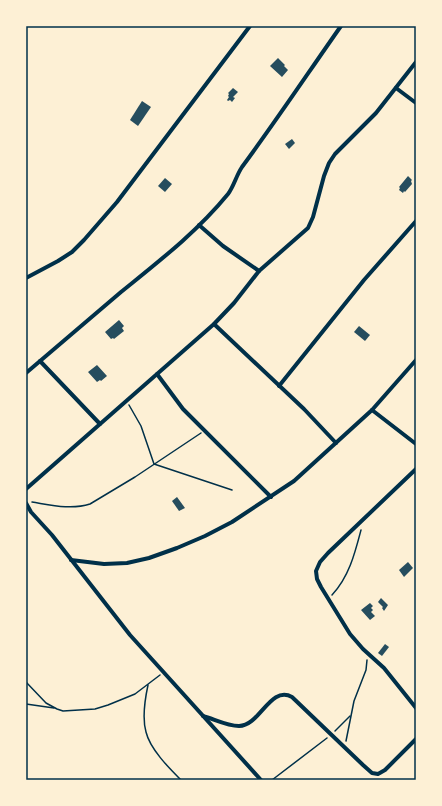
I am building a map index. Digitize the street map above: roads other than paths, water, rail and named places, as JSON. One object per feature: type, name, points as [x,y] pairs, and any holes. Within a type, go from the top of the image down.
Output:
[{"type":"street","points":[[26,278],[72,252],[84,240],[122,196],[250,26]]},
{"type":"street","points":[[26,373],[84,322],[164,257],[199,225],[228,193],[237,174],[341,26]]},
{"type":"street","points":[[26,489],[214,324],[234,303],[259,271],[310,226],[329,163],[335,154],[376,113],[416,62]]},
{"type":"street","points":[[396,88],[416,103]]},
{"type":"street","points":[[279,386],[364,280],[416,221]]},
{"type":"street","points":[[199,225],[223,246],[259,271]]},
{"type":"street","points":[[214,324],[336,443]]},
{"type":"street","points":[[40,360],[100,424]]},
{"type":"street","points":[[71,560],[104,564],[127,563],[148,558],[177,548],[232,522],[294,481],[372,410],[416,360]]},
{"type":"street","points":[[157,374],[183,409],[271,497]]},
{"type":"street","points":[[372,410],[416,444]]},
{"type":"street","points":[[416,469],[328,553],[317,568],[317,578],[328,600],[350,634],[363,649],[384,668],[416,708]]},
{"type":"street","points":[[26,502],[31,512],[52,536],[130,635],[261,780]]},
{"type":"street","points":[[202,715],[239,726],[247,723],[255,717],[270,702],[280,695],[287,694],[292,697],[372,773],[378,774],[416,739]]}]
